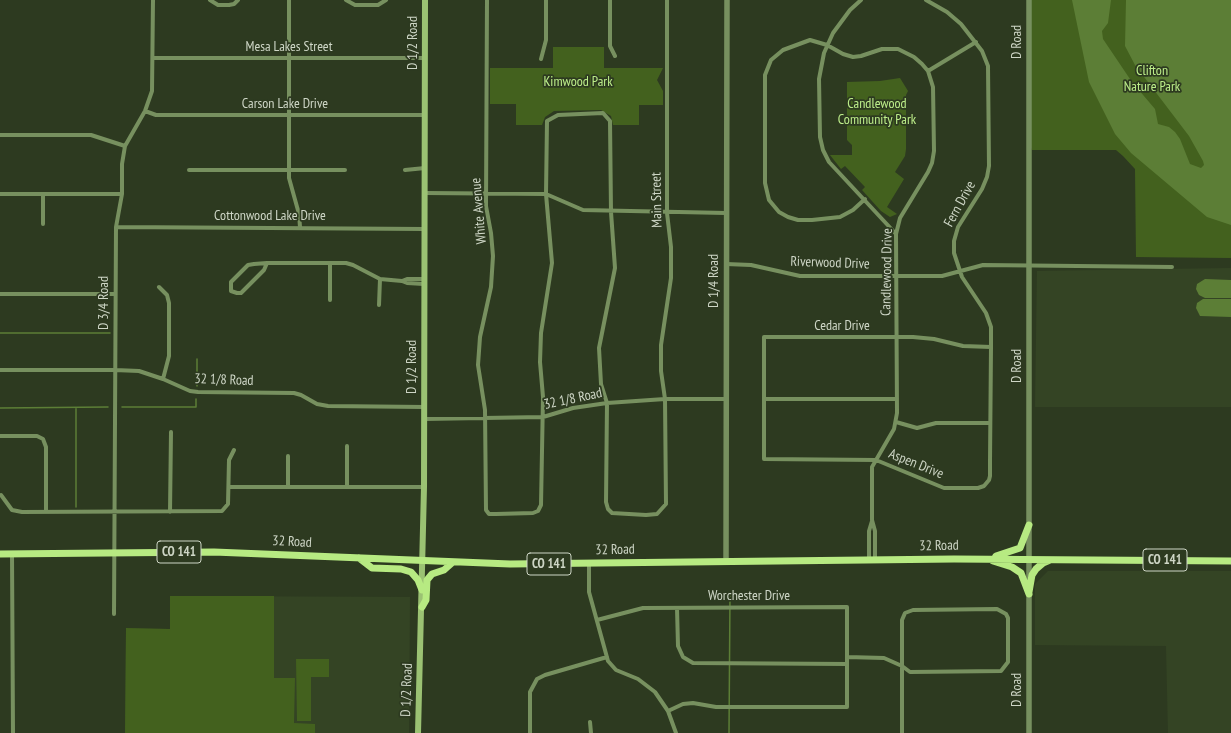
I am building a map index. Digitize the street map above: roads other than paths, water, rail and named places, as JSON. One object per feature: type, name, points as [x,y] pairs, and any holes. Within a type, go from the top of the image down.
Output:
[{"type":"main road","name":"D 1/2 Road","points":[[418,733],[424,487],[425,0]]},
{"type":"main road","points":[[987,559],[1020,548],[1029,525]]},
{"type":"main road","name":"32 Road","points":[[0,554],[222,552],[453,562],[589,564],[1029,558],[1231,561]]},
{"type":"main road","points":[[358,558],[372,568],[402,569],[411,572],[418,580],[422,590]]},
{"type":"main road","points":[[987,559],[1012,567],[1021,573],[1029,594]]},
{"type":"main road","points":[[1029,594],[1032,575],[1036,569],[1043,563],[1059,559]]},
{"type":"main road","points":[[422,607],[426,600],[427,580],[432,574],[444,570],[453,562]]},
{"type":"street","name":"D 3/4 Road","points":[[114,614],[116,227],[122,194],[122,164],[126,146],[145,111],[152,92],[153,0]]},
{"type":"street","points":[[210,0],[218,5],[229,5],[234,4],[238,0]]},
{"type":"street","points":[[289,0],[289,170],[290,185],[299,214],[300,227]]},
{"type":"street","points":[[346,0],[355,5],[378,5],[386,0]]},
{"type":"street","name":"White Avenue","points":[[487,0],[486,206],[492,233],[492,274],[480,337],[478,365],[485,419],[486,510],[489,514],[532,513],[538,511],[541,505],[543,417]]},
{"type":"street","points":[[541,59],[546,40],[546,0]]},
{"type":"street","points":[[610,0],[610,46],[615,56]]},
{"type":"street","name":"Main Street","points":[[607,403],[606,502],[608,509],[619,514],[657,514],[666,504],[665,399],[661,371],[661,345],[671,278],[671,247],[667,213],[667,0]]},
{"type":"street","name":"D 1/4 Road","points":[[726,562],[727,0]]},
{"type":"street","points":[[859,0],[833,33],[820,66],[819,129],[821,143],[830,162],[896,234]]},
{"type":"street","name":"Fern Drive","points":[[926,0],[954,17],[976,42],[982,51],[988,66],[989,166],[984,186],[960,223],[955,235],[954,253],[963,280],[988,318],[991,327],[990,476],[986,484]]},
{"type":"street","name":"D Road","points":[[1029,0],[1029,733]]},
{"type":"street","points":[[865,199],[853,210],[840,217],[824,220],[798,220],[779,212],[772,204],[766,191],[765,80],[769,64],[779,52],[804,41],[812,40],[827,45],[843,54],[857,57],[882,49],[898,49],[914,57],[928,71],[976,42]]},
{"type":"street","name":"Mesa Lakes Street","points":[[153,58],[425,58]]},
{"type":"street","name":"Candlewood Drive","points":[[872,560],[869,530],[872,520],[871,476],[876,460],[896,422],[896,234],[900,218],[928,172],[933,158],[934,94],[928,71]]},
{"type":"street","name":"Carson Lake Drive","points":[[145,111],[156,115],[425,115]]},
{"type":"street","points":[[543,417],[540,362],[541,333],[552,263],[546,194],[547,121],[558,114],[603,113],[610,121],[611,212],[615,268],[613,285],[599,348],[602,384],[607,403]]},
{"type":"street","points":[[0,135],[91,135],[126,146]]},
{"type":"street","points":[[405,170],[425,168]]},
{"type":"street","points":[[189,170],[345,170]]},
{"type":"street","points":[[424,193],[546,194],[584,210],[611,212],[726,213]]},
{"type":"street","points":[[0,194],[122,194]]},
{"type":"street","points":[[43,195],[43,224]]},
{"type":"street","name":"Cottonwood Lake Drive","points":[[116,227],[424,229]]},
{"type":"street","points":[[267,264],[264,270],[241,292],[237,293],[231,291],[231,282],[248,265],[267,264],[330,263],[353,265],[380,279],[402,281],[407,283],[424,281]]},
{"type":"street","points":[[330,263],[330,300]]},
{"type":"street","name":"Riverwood Drive","points":[[726,264],[750,264],[800,276],[942,276],[983,265],[1172,267]]},
{"type":"street","points":[[379,305],[380,279]]},
{"type":"street","points":[[159,287],[168,295],[169,303],[169,356],[163,378]]},
{"type":"street","points":[[0,294],[115,294]]},
{"type":"street","name":"Cedar Drive","points":[[764,399],[764,337],[897,337],[934,339],[967,346],[991,346]]},
{"type":"street","name":"32 1/8 Road","points":[[0,370],[139,371],[163,378],[190,391],[198,392],[294,393],[301,395],[317,404],[328,406],[424,406]]},
{"type":"street","name":"32 1/8 Road","points":[[424,419],[543,417],[572,408],[607,403],[665,399],[726,399]]},
{"type":"street","points":[[764,399],[897,399]]},
{"type":"street","name":"Aspen Drive","points":[[764,399],[764,459],[876,460],[941,487],[978,488],[986,484]]},
{"type":"street","points":[[896,422],[917,428],[936,423],[990,423]]},
{"type":"street","points":[[170,512],[171,432]]},
{"type":"street","points":[[0,436],[37,436],[43,439],[46,447],[46,511]]},
{"type":"street","points":[[347,446],[347,487]]},
{"type":"street","points":[[1,495],[10,508],[15,511],[222,511],[228,504],[228,460],[234,450]]},
{"type":"street","points":[[288,456],[288,487]]},
{"type":"street","points":[[229,487],[424,487]]},
{"type":"street","points":[[12,554],[13,733]]},
{"type":"street","points":[[589,564],[589,592],[610,665],[616,670],[638,679],[650,687],[659,696],[668,711],[676,733]]},
{"type":"street","name":"Worchester Drive","points":[[597,620],[643,608],[847,607],[847,707],[716,707],[693,703],[683,704],[668,711]]},
{"type":"street","points":[[677,608],[678,646],[683,657],[693,663],[847,664]]},
{"type":"street","points":[[847,657],[881,657],[902,666],[910,672],[1001,671],[1008,662],[1008,618],[1006,614],[997,609],[908,610],[903,615],[902,620],[902,666],[902,733]]},
{"type":"street","points":[[530,733],[530,692],[537,680],[546,675],[607,658]]},
{"type":"street","points":[[590,722],[590,733]]},
{"type":"waterway","points":[[0,333],[110,333]]},
{"type":"waterway","points":[[197,359],[197,386]]},
{"type":"waterway","points":[[122,407],[196,407],[196,399]]},
{"type":"waterway","points":[[0,408],[108,407]]},
{"type":"waterway","points":[[76,408],[76,507]]},
{"type":"waterway","points":[[729,733],[730,594]]},
{"type":"park label","name":"Clifton Nature Park","points":[[1152,80]]},
{"type":"park label","name":"Kimwood Park","points":[[578,82]]},
{"type":"park label","name":"Candlewood Community Park","points":[[877,112]]}]
